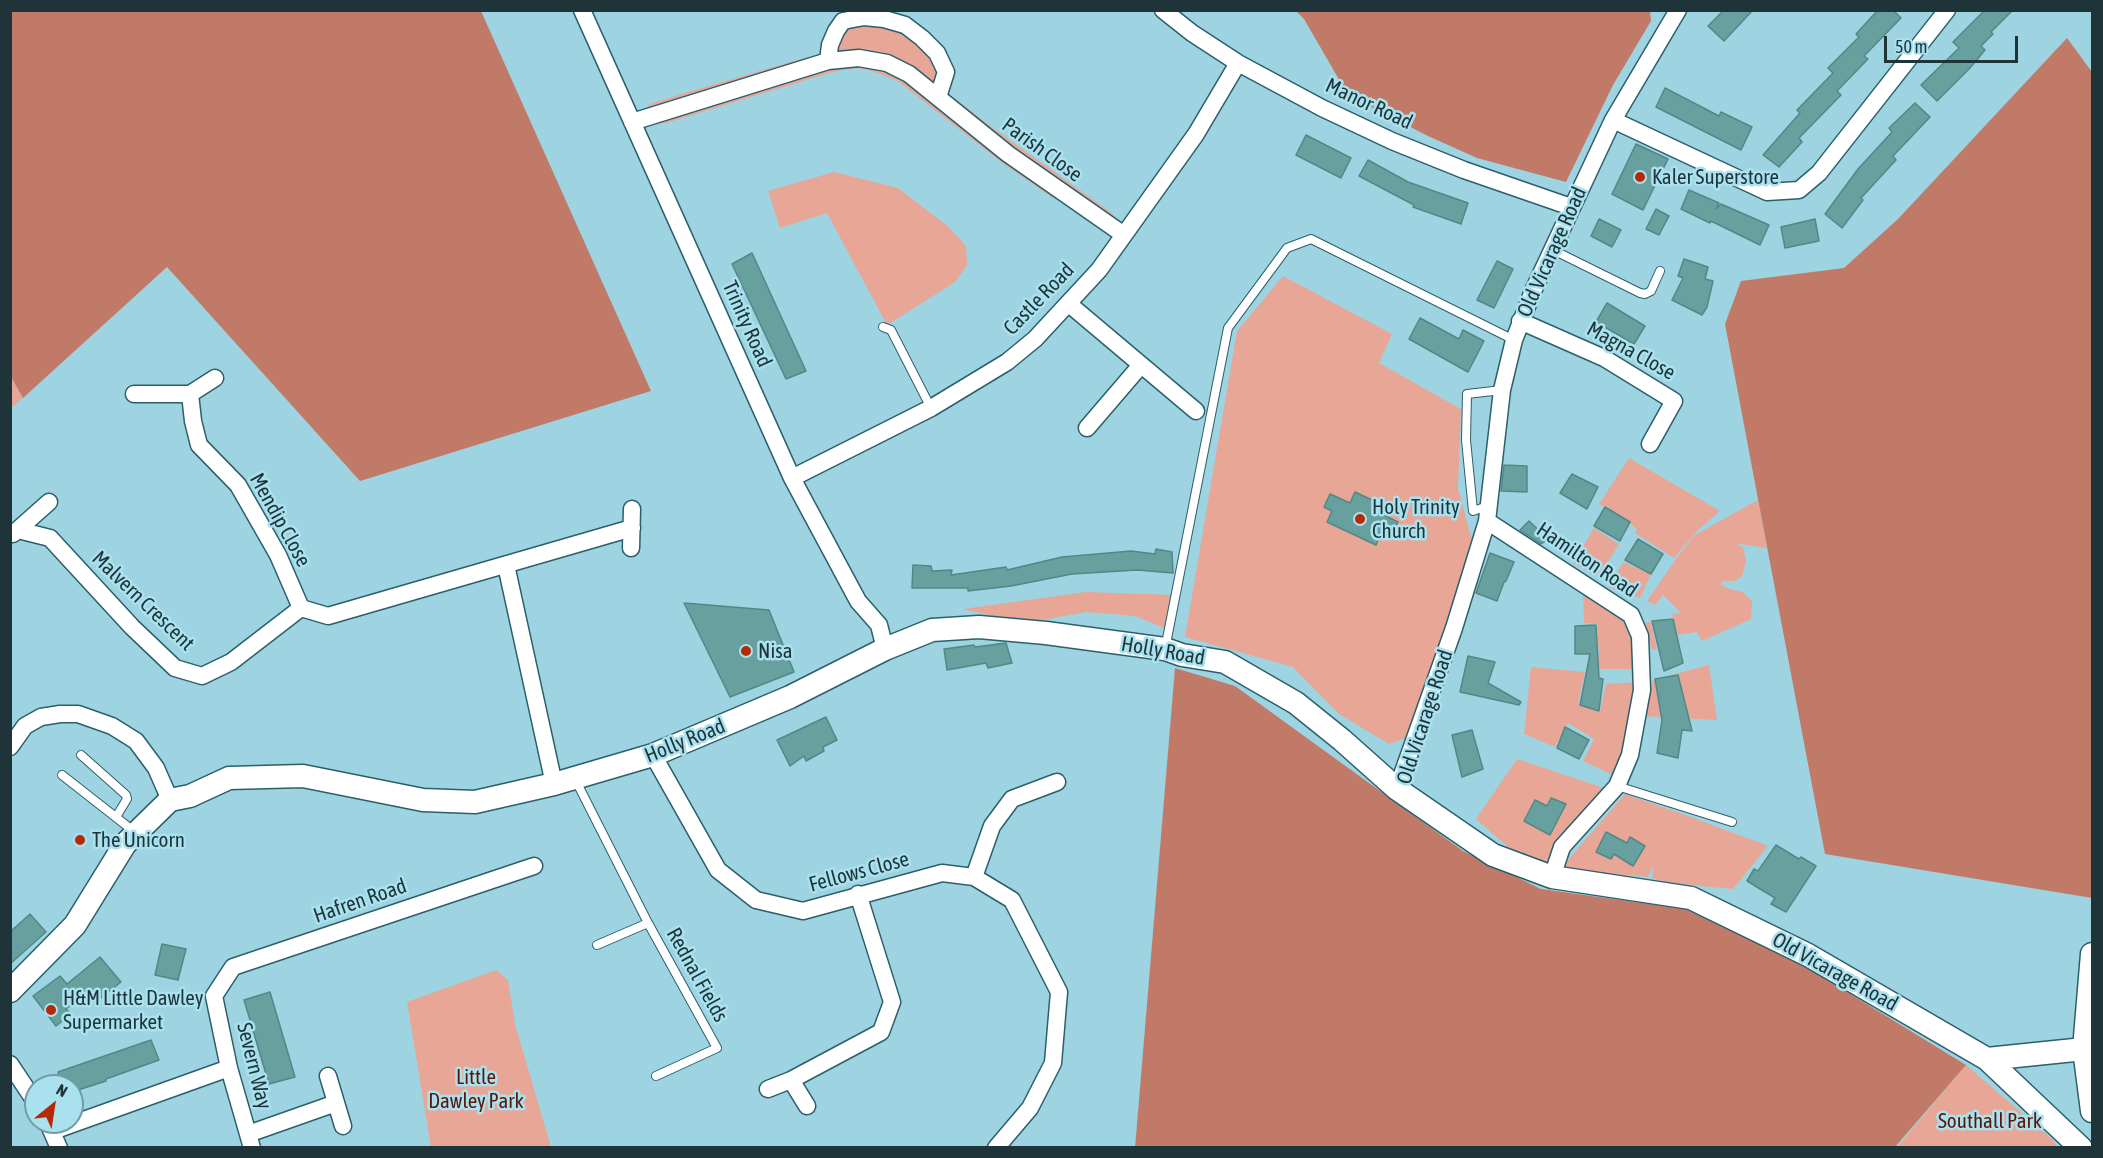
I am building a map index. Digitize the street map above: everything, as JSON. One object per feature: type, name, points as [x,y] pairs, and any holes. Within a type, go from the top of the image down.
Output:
[{"type":"street","name":"Trinity Road","points":[[582,10],[792,478],[858,601],[879,625],[885,648]]},
{"type":"street","name":"Manor Road","points":[[1163,10],[1192,33],[1238,63],[1322,108],[1392,141],[1464,170],[1571,207]]},
{"type":"street","name":"Old Vicarage Road","points":[[1678,10],[1613,120],[1571,207],[1514,340],[1502,390],[1488,514],[1454,628],[1397,789],[1493,855],[1552,878],[1691,898],[1808,955],[1987,1059],[2081,1148]]},
{"type":"street","points":[[1613,120],[1767,192],[1799,190],[1819,173],[1947,10]]},
{"type":"street","points":[[828,61],[830,45],[843,21],[864,17],[884,19],[904,25],[922,38],[936,53],[946,72],[938,97]]},
{"type":"street","name":"Parish Close","points":[[632,122],[828,61],[859,58],[887,63],[909,74],[1008,154],[1124,235]]},
{"type":"street","name":"Castle Road","points":[[792,478],[931,408],[1007,362],[1035,339],[1069,304],[1124,235],[1196,134],[1238,63]]},
{"type":"street","points":[[1069,304],[1196,411]]},
{"type":"street","name":"Magna Close","points":[[1521,321],[1604,358],[1674,401],[1650,444]]},
{"type":"street","points":[[1087,428],[1142,365]]},
{"type":"street","points":[[135,394],[190,394],[215,378]]},
{"type":"street","name":"Mendip Close","points":[[190,394],[199,445],[238,485],[278,555],[301,608]]},
{"type":"street","name":"Malvern Crescent","points":[[14,533],[48,502]]},
{"type":"street","points":[[632,510],[632,548]]},
{"type":"street","name":"Hamilton Road","points":[[1488,514],[1631,615],[1640,636],[1642,690],[1630,754],[1617,786],[1562,847],[1552,878]]},
{"type":"street","points":[[301,608],[328,616],[632,528]]},
{"type":"street","name":"Malvern Crescent","points":[[14,533],[50,538],[132,627],[175,668],[202,676],[231,662],[301,608]]},
{"type":"street","points":[[506,565],[565,781]]},
{"type":"street","name":"Holly Road","points":[[10,991],[75,925],[125,844],[170,800],[190,796],[229,778],[303,776],[423,801],[475,802],[565,781],[653,755],[790,697],[885,648],[932,630],[979,627],[1046,633],[1165,650],[1225,662],[1296,704],[1342,740],[1397,789]]},
{"type":"street","points":[[10,747],[25,726],[41,717],[78,714],[112,726],[136,741],[156,768],[170,800]]},
{"type":"street","name":"Fellows Close","points":[[653,755],[718,870],[756,900],[803,911],[858,894],[942,873],[974,877],[1012,900],[1059,992],[1053,1063],[1030,1108],[996,1148]]},
{"type":"street","points":[[974,877],[992,826],[1012,800],[1057,782]]},
{"type":"street","name":"Hafren Road","points":[[214,996],[234,967],[534,866]]},
{"type":"street","points":[[768,1089],[791,1080],[882,1032],[892,1002],[858,894]]},
{"type":"street","points":[[2092,954],[2084,1049],[2092,1111]]},
{"type":"street","name":"Severn Way","points":[[214,996],[229,1068],[250,1141]]},
{"type":"street","points":[[1987,1059],[2084,1049]]},
{"type":"street","points":[[10,1064],[24,1085]]},
{"type":"street","points":[[84,1115],[229,1068]]},
{"type":"street","points":[[328,1076],[343,1126]]},
{"type":"street","points":[[791,1080],[807,1106]]},
{"type":"street","points":[[250,1141],[336,1102]]},
{"type":"lane","points":[[1165,650],[1228,328],[1287,248],[1311,239],[1514,340]]},
{"type":"lane","points":[[1553,250],[1645,294],[1655,285],[1660,271]]},
{"type":"lane","points":[[883,327],[891,330],[931,408]]},
{"type":"lane","points":[[1488,514],[1473,511],[1466,440],[1467,394],[1502,390]]},
{"type":"lane","points":[[81,755],[126,795],[127,799],[116,817]]},
{"type":"lane","points":[[62,775],[136,834]]},
{"type":"lane","name":"Rednal Fields","points":[[565,781],[648,923],[717,1048],[656,1077]]},
{"type":"lane","points":[[1617,786],[1732,822]]},
{"type":"lane","name":"Rednal Fields","points":[[597,945],[648,923]]},
{"type":"green space","points":[[884,19],[937,53],[938,97],[953,97],[1113,214],[1124,235],[1067,196],[1053,198],[1001,162],[898,81],[858,68],[836,71],[666,123],[632,122],[650,104],[808,57],[828,60],[836,31]]},
{"type":"green space","points":[[834,172],[898,188],[949,227],[966,246],[967,265],[955,282],[887,325],[827,213],[780,228],[768,191]]},
{"type":"green space","points":[[1283,276],[1392,334],[1379,363],[1461,409],[1458,488],[1472,541],[1409,737],[1389,744],[1339,714],[1293,667],[1185,637],[1237,331]]},
{"type":"green space","points":[[10,375],[23,398],[11,408],[10,408]]},
{"type":"green space","points":[[1629,458],[1720,511],[1699,529],[1674,558],[1635,533],[1637,529],[1619,515],[1599,504]]},
{"type":"green space","points":[[1758,500],[1767,548],[1734,543],[1743,547],[1746,561],[1742,576],[1735,581],[1723,581],[1720,584],[1743,592],[1752,601],[1751,619],[1702,641],[1697,632],[1678,635],[1672,614],[1681,613],[1663,595],[1655,605],[1647,601],[1695,535]]},
{"type":"green space","points":[[1594,528],[1619,544],[1599,577],[1573,563]]},
{"type":"green space","points":[[1623,562],[1651,574],[1640,598],[1608,587]]},
{"type":"green space","points":[[1086,592],[1176,595],[1169,630],[1135,616],[1087,612],[1042,620],[993,616],[963,609]]},
{"type":"green space","points":[[1583,594],[1603,604],[1620,617],[1637,638],[1639,669],[1591,669],[1590,656],[1599,655],[1597,624],[1584,623]]},
{"type":"green space","points":[[1651,622],[1657,649],[1652,650],[1645,623]]},
{"type":"green space","points":[[1709,665],[1717,720],[1644,716],[1653,680]]},
{"type":"green space","points":[[1531,667],[1585,672],[1578,704],[1600,712],[1606,684],[1638,682],[1627,744],[1615,776],[1583,761],[1594,739],[1568,723],[1555,747],[1524,734]]},
{"type":"green space","points":[[1517,759],[1604,788],[1559,843],[1550,868],[1530,866],[1476,819]]},
{"type":"green space","points":[[1625,794],[1768,846],[1733,889],[1669,883],[1652,878],[1654,865],[1648,877],[1560,869]]},
{"type":"green space","name":"Little Dawley Park","points":[[496,970],[508,980],[515,1024],[551,1147],[431,1147],[407,1002]]},
{"type":"green space","name":"Southall Park","points":[[1966,1065],[2053,1140],[2057,1147],[1897,1147]]},
{"type":"shaded area","points":[[1650,10],[1651,21],[1613,85],[1566,182],[1477,158],[1348,95],[1304,19],[1296,11]]},
{"type":"shaded area","points":[[10,11],[481,11],[651,391],[360,481],[167,267],[23,398],[10,375]]},
{"type":"shaded area","points":[[2067,38],[2092,72],[2092,898],[1825,854],[1725,324],[1741,281],[1844,268],[1898,219]]},
{"type":"shaded area","points":[[1175,668],[1235,686],[1463,851],[1541,889],[1685,909],[1798,962],[1966,1065],[1895,1147],[1135,1148]]},
{"type":"building","points":[[1724,10],[1753,10],[1724,41],[1708,26]]},
{"type":"building","points":[[1878,10],[1893,10],[1901,18],[1864,56],[1868,59],[1837,91],[1841,95],[1799,138],[1802,142],[1779,167],[1763,155],[1800,113],[1797,110],[1833,73],[1828,68],[1859,37],[1856,34]]},
{"type":"building","points":[[1985,10],[2013,10],[1991,32],[1993,34],[1981,46],[1985,50],[1970,68],[1937,101],[1921,85],[1959,48],[1953,42]]},
{"type":"building","points":[[1665,88],[1719,116],[1721,112],[1752,127],[1741,150],[1656,107]]},
{"type":"building","points":[[1915,103],[1930,117],[1893,156],[1896,160],[1861,198],[1863,200],[1842,228],[1825,214],[1858,169],[1892,132],[1889,128]]},
{"type":"building","points":[[1306,135],[1351,158],[1341,178],[1296,155]]},
{"type":"building","name":"Kaler Superstore","points":[[1636,144],[1668,159],[1643,210],[1612,194]]},
{"type":"building","points":[[1368,160],[1408,182],[1468,203],[1461,224],[1413,207],[1414,205],[1359,176]]},
{"type":"building","points":[[1689,190],[1719,203],[1716,209],[1721,204],[1769,225],[1760,245],[1681,209]]},
{"type":"building","points":[[1656,209],[1669,216],[1659,235],[1646,229]]},
{"type":"building","points":[[1599,219],[1621,230],[1612,247],[1591,236]]},
{"type":"building","points":[[1815,219],[1819,241],[1785,248],[1781,227]]},
{"type":"building","points":[[752,253],[806,371],[786,379],[732,264]]},
{"type":"building","points":[[1684,259],[1708,267],[1705,279],[1713,281],[1707,307],[1702,315],[1672,300],[1683,278],[1678,276]]},
{"type":"building","points":[[1497,261],[1513,269],[1494,308],[1477,300]]},
{"type":"building","points":[[1607,303],[1645,326],[1634,344],[1596,322]]},
{"type":"building","points":[[1420,318],[1459,339],[1463,330],[1484,341],[1468,372],[1409,339]]},
{"type":"building","points":[[1504,465],[1527,466],[1527,492],[1501,491]]},
{"type":"building","points":[[1572,474],[1598,487],[1587,509],[1560,493]]},
{"type":"building","name":"Holy Trinity Church","points":[[1355,492],[1389,508],[1386,516],[1398,522],[1390,539],[1380,535],[1376,545],[1327,522],[1332,511],[1324,507],[1330,494],[1350,503]]},
{"type":"building","points":[[1605,507],[1630,522],[1620,541],[1594,526]]},
{"type":"building","points":[[1529,521],[1548,539],[1541,544],[1520,530]]},
{"type":"building","points":[[1638,539],[1663,554],[1651,574],[1625,560]]},
{"type":"building","points":[[1156,549],[1172,552],[1173,573],[1137,570],[1072,574],[1011,586],[968,591],[968,588],[912,588],[913,565],[931,566],[932,571],[952,570],[951,575],[1006,567],[1007,570],[1062,557],[1131,551],[1155,554]]},
{"type":"building","points":[[1490,553],[1514,562],[1497,601],[1476,593]]},
{"type":"building","name":"Nisa","points":[[684,603],[769,610],[794,672],[730,697]]},
{"type":"building","points":[[1673,619],[1683,663],[1664,671],[1652,621]]},
{"type":"building","points":[[1596,625],[1599,678],[1603,679],[1599,711],[1580,705],[1590,654],[1575,654],[1575,626]]},
{"type":"building","points":[[1006,643],[1012,663],[988,668],[986,663],[947,670],[944,649]]},
{"type":"building","points":[[1468,656],[1495,662],[1488,683],[1521,702],[1519,705],[1460,692]]},
{"type":"building","points":[[1678,675],[1692,731],[1682,730],[1678,758],[1657,753],[1662,720],[1655,679]]},
{"type":"building","points":[[826,717],[837,740],[823,747],[824,751],[806,761],[804,756],[790,766],[777,740]]},
{"type":"building","points":[[1565,727],[1589,740],[1579,759],[1557,748]]},
{"type":"building","points":[[1472,730],[1483,769],[1462,777],[1452,735]]},
{"type":"building","points":[[1551,798],[1566,804],[1550,835],[1524,821],[1535,800],[1547,806]]},
{"type":"building","points":[[1606,832],[1627,843],[1630,837],[1645,846],[1633,866],[1614,854],[1611,859],[1596,852]]},
{"type":"building","points":[[1776,845],[1816,866],[1786,912],[1771,904],[1775,898],[1747,881],[1754,869],[1758,871]]},
{"type":"building","points":[[30,914],[46,932],[10,964],[10,932]]},
{"type":"building","points":[[162,944],[186,949],[178,980],[155,975]]},
{"type":"building","points":[[100,957],[121,982],[97,1001],[89,991],[66,1009],[71,1014],[56,1026],[33,996],[60,976],[67,984]]},
{"type":"building","points":[[270,992],[295,1077],[269,1084],[244,1000]]},
{"type":"building","points":[[151,1040],[159,1060],[84,1088],[84,1074],[59,1074],[58,1072]]},
{"type":"place","name":"Kaler Superstore","points":[[1640,177]]},
{"type":"place","name":"Holy Trinity Church","points":[[1360,519]]},
{"type":"place","name":"Nisa","points":[[746,651]]},
{"type":"place","name":"The Unicorn","points":[[80,840]]},
{"type":"place","name":"H&M Little Dawley Supermarket","points":[[51,1010]]}]
